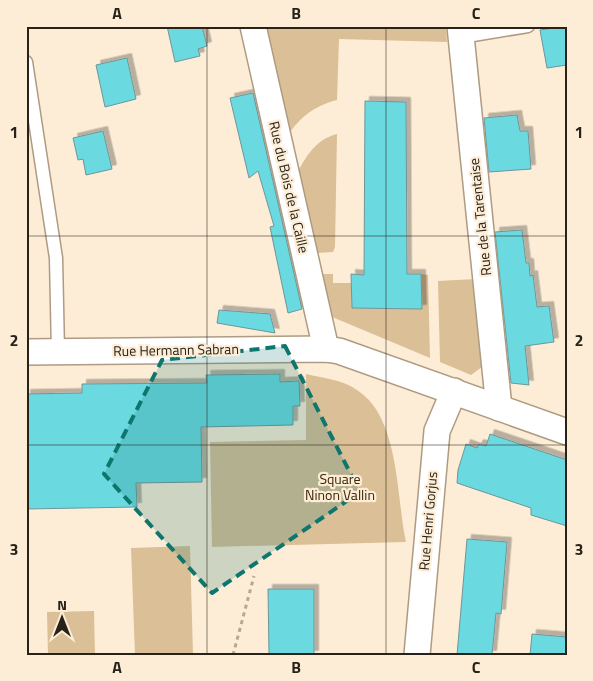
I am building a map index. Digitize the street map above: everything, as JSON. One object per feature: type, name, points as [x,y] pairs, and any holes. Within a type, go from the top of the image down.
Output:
[{"type":"street","name":"Rue du Bois de la Caille","points":[[253,26],[326,348]]},
{"type":"street","name":"Rue de la Tarentaise","points":[[461,32],[499,408]]},
{"type":"street","name":"Rue Hermann Sabran","points":[[26,352],[326,348],[454,391],[567,432]]},
{"type":"street","name":"Rue Henri Gorjus","points":[[417,655],[436,431],[454,391]]},
{"type":"lane","points":[[461,32],[528,26]]},
{"type":"lane","points":[[26,62],[56,258],[58,352]]},
{"type":"path","points":[[233,655],[254,576]]},
{"type":"highlighted area","points":[[285,346],[360,492],[212,593],[104,474],[162,360]]},
{"type":"green space","points":[[257,26],[446,26],[447,42],[339,39],[337,100],[312,110],[300,120],[284,141]]},
{"type":"green space","points":[[337,134],[335,247],[333,252],[317,253],[293,180],[315,146]]},
{"type":"green space","points":[[316,274],[333,274],[333,283],[351,283],[352,308],[421,309],[421,274],[428,275],[430,358],[325,314]]},
{"type":"green space","points":[[476,279],[486,364],[471,375],[440,362],[438,281]]},
{"type":"green space","name":"Square Ninon Vallin","points":[[306,374],[346,384],[357,390],[371,402],[389,438],[394,459],[406,542],[212,547],[210,442],[306,440]]},
{"type":"green space","points":[[190,546],[193,655],[135,655],[131,548]]},
{"type":"green space","points":[[94,611],[95,655],[48,655],[47,612]]},
{"type":"building","points":[[167,26],[202,26],[207,46],[198,49],[200,56],[175,62]]},
{"type":"building","points":[[567,26],[567,65],[547,68],[540,30]]},
{"type":"building","points":[[127,58],[136,99],[105,107],[96,65]]},
{"type":"building","points":[[253,93],[302,309],[288,313],[270,227],[274,226],[258,171],[249,178],[230,98]]},
{"type":"building","points":[[365,101],[406,102],[407,274],[421,274],[422,309],[352,308],[351,274],[364,275]]},
{"type":"building","points":[[517,115],[520,131],[528,131],[531,169],[489,172],[484,118]]},
{"type":"building","points":[[103,131],[112,169],[86,175],[83,159],[78,160],[73,138]]},
{"type":"building","points":[[522,230],[526,263],[529,263],[530,276],[533,275],[537,307],[549,306],[554,342],[525,346],[529,385],[511,383],[495,232]]},
{"type":"building","points":[[219,310],[270,314],[275,333],[217,323]]},
{"type":"building","points":[[280,374],[280,382],[299,381],[300,406],[293,406],[293,425],[201,427],[202,482],[136,483],[137,507],[26,509],[26,394],[82,393],[82,384],[207,383],[206,375]]},
{"type":"building","points":[[490,434],[567,460],[567,526],[531,515],[531,508],[457,483],[458,470],[466,444],[477,448],[479,444],[486,446]]},
{"type":"building","points":[[467,539],[507,542],[501,614],[496,613],[492,655],[457,655]]},
{"type":"building","points":[[268,589],[314,589],[314,655],[269,655]]},
{"type":"building","points":[[532,634],[567,637],[567,655],[530,655]]}]
